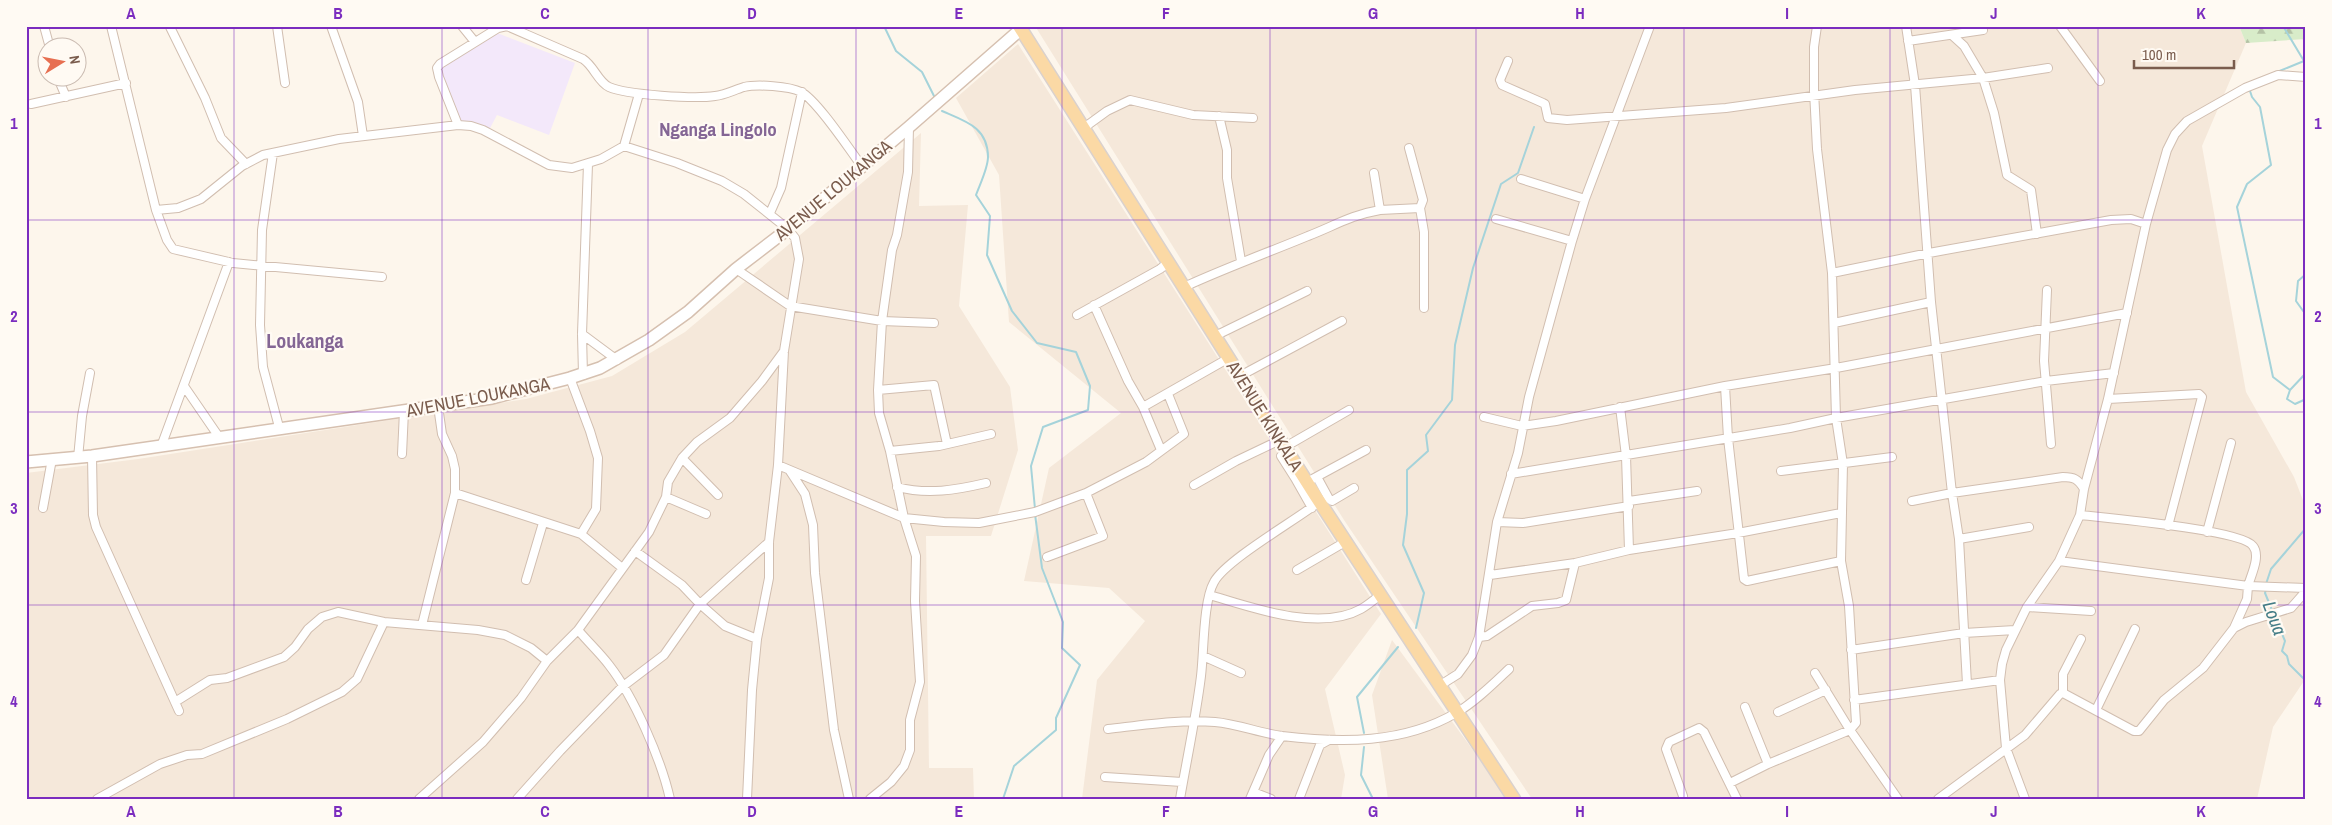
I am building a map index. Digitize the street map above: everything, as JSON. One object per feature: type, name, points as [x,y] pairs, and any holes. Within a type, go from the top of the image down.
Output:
[{"type":"main road","name":"AVENUE LOUKANGA","points":[[26,462],[78,458],[279,427],[492,398],[583,375],[616,360],[688,312],[736,269],[788,229],[908,127],[1020,28]]},
{"type":"main road","name":"AVENUE KINKALA","points":[[1020,28],[1229,358],[1281,448],[1305,478],[1456,713],[1514,799]]},
{"type":"street","points":[[111,26],[156,210],[167,240],[173,248],[229,262],[382,277]]},
{"type":"street","points":[[277,26],[285,83]]},
{"type":"street","points":[[331,26],[358,102],[363,136]]},
{"type":"street","points":[[462,26],[475,42]]},
{"type":"street","points":[[458,125],[437,68],[440,64],[498,28],[507,26],[515,27],[583,59],[608,86],[639,94],[712,97],[746,87],[786,87],[802,92],[815,105],[861,165]]},
{"type":"street","points":[[1439,686],[1458,674],[1472,655],[1479,636],[1497,522],[1511,474],[1528,397],[1585,199],[1650,26]]},
{"type":"street","points":[[1730,783],[1768,764],[1850,730],[1856,724],[1849,606],[1841,562],[1843,464],[1836,418],[1832,273],[1814,96],[1814,56],[1817,26]]},
{"type":"street","points":[[1906,26],[1916,85],[1931,302],[1952,493],[1959,539],[1967,684]]},
{"type":"street","points":[[2060,26],[2100,80]]},
{"type":"street","points":[[170,27],[221,138],[246,164]]},
{"type":"street","points":[[1908,41],[1953,36],[1983,30]]},
{"type":"street","points":[[1953,36],[1964,46],[1983,78],[1994,113],[2005,172],[2009,177],[2031,190],[2037,234]]},
{"type":"street","points":[[1508,61],[1500,83],[1545,104],[1548,118],[1567,120],[1726,108],[1814,96],[1983,78],[2048,68]]},
{"type":"street","points":[[2025,799],[2013,762],[2006,748],[2000,680],[2006,650],[2027,607],[2059,561],[2080,515],[2084,488],[2108,399],[2146,224],[2167,150],[2175,134],[2187,121],[2245,88],[2278,75],[2306,77]]},
{"type":"street","points":[[32,104],[126,83]]},
{"type":"street","points":[[62,88],[66,97]]},
{"type":"street","points":[[770,213],[781,188],[802,92]]},
{"type":"street","points":[[156,210],[178,208],[201,199],[246,164],[273,153],[363,136],[458,125],[483,130],[549,165],[572,168],[588,164],[624,146],[639,94]]},
{"type":"street","points":[[1085,128],[1107,111],[1130,100],[1193,115],[1253,118]]},
{"type":"street","points":[[1219,116],[1227,150],[1227,178],[1241,261]]},
{"type":"street","points":[[870,799],[891,782],[904,766],[910,750],[910,720],[920,682],[916,556],[904,518],[890,451],[879,414],[878,390],[882,321],[892,250],[897,235],[908,172],[908,127]]},
{"type":"street","points":[[624,146],[677,163],[722,181],[770,213],[788,229],[795,238],[799,259],[784,351],[778,465],[769,542],[769,578],[757,639],[752,690],[747,799]]},
{"type":"street","points":[[1409,148],[1423,200],[1420,208],[1424,232],[1424,308]]},
{"type":"street","points":[[273,153],[262,230],[260,325],[263,367],[279,427]]},
{"type":"street","points":[[583,375],[582,334],[588,164]]},
{"type":"street","points":[[1374,173],[1380,210]]},
{"type":"street","points":[[1521,179],[1585,199]]},
{"type":"street","points":[[1184,286],[1241,261],[1310,236],[1351,216],[1380,210],[1420,208]]},
{"type":"street","points":[[1496,219],[1572,241]]},
{"type":"street","points":[[1832,273],[1928,253],[2119,219],[2131,219],[2146,224]]},
{"type":"street","points":[[162,444],[229,262]]},
{"type":"street","points":[[1078,315],[1160,269],[1169,262]]},
{"type":"street","points":[[736,269],[790,306],[882,321],[934,323]]},
{"type":"street","points":[[2046,290],[2044,361],[2050,444]]},
{"type":"street","points":[[1215,336],[1307,291]]},
{"type":"street","points":[[1834,322],[1931,302]]},
{"type":"street","points":[[1094,305],[1128,381],[1143,407],[1161,450]]},
{"type":"street","points":[[1484,417],[1522,426],[1556,422],[1725,386],[1936,350],[2127,313]]},
{"type":"street","points":[[1240,376],[1342,321]]},
{"type":"street","points":[[582,334],[616,360]]},
{"type":"street","points":[[419,799],[483,742],[521,698],[547,661],[578,630],[621,567],[649,532],[666,497],[668,482],[682,458],[697,442],[730,418],[762,381],[784,351]]},
{"type":"street","points":[[1143,407],[1229,358]]},
{"type":"street","points":[[78,458],[82,416],[90,373]]},
{"type":"street","points":[[1511,474],[1790,428],[2046,380],[2114,373]]},
{"type":"street","points":[[570,378],[598,458],[596,509],[581,534]]},
{"type":"street","points":[[878,390],[934,385],[947,444]]},
{"type":"street","points":[[184,386],[219,437]]},
{"type":"street","points":[[1725,386],[1728,438],[1744,579],[1746,581],[1841,562]]},
{"type":"street","points":[[778,465],[904,518],[979,523],[1035,512],[1086,493],[1146,462],[1184,434],[1168,394]]},
{"type":"street","points":[[2108,399],[2199,394],[2202,397],[2168,526]]},
{"type":"street","points":[[422,625],[455,493],[455,469],[452,456],[442,434],[438,406]]},
{"type":"street","points":[[1620,407],[1626,456],[1629,550]]},
{"type":"street","points":[[1194,485],[1236,461],[1281,448],[1349,410]]},
{"type":"street","points":[[402,454],[404,411]]},
{"type":"street","points":[[890,451],[947,444],[991,434]]},
{"type":"street","points":[[2207,532],[2231,443]]},
{"type":"street","points":[[1305,478],[1366,450]]},
{"type":"street","points":[[92,456],[93,515],[96,527],[179,711]]},
{"type":"street","points":[[1781,471],[1892,457]]},
{"type":"street","points":[[682,458],[718,495]]},
{"type":"street","points":[[43,508],[52,459]]},
{"type":"street","points":[[790,471],[805,494],[813,525],[815,573],[834,730],[849,799]]},
{"type":"street","points":[[1912,501],[1952,493],[2063,477],[2073,477],[2080,481],[2084,488]]},
{"type":"street","points":[[897,487],[914,491],[944,492],[986,483]]},
{"type":"street","points":[[1180,799],[1182,782],[1189,759],[1210,596],[1214,582],[1224,570],[1318,499],[1329,499],[1332,501],[1354,488]]},
{"type":"street","points":[[1497,522],[1531,522],[1697,491]]},
{"type":"street","points":[[455,493],[581,534],[621,567]]},
{"type":"street","points":[[1047,557],[1103,536],[1086,493]]},
{"type":"street","points":[[666,497],[706,514]]},
{"type":"street","points":[[1490,575],[1575,563],[1629,550],[1738,533],[1841,513]]},
{"type":"street","points":[[2063,693],[2134,731],[2139,731],[2164,700],[2204,668],[2234,628],[2247,599],[2248,586],[2257,555],[2255,547],[2242,538],[2080,515]]},
{"type":"street","points":[[526,580],[543,523]]},
{"type":"street","points":[[1959,539],[2029,526]]},
{"type":"street","points":[[517,799],[622,687],[664,654],[700,604],[769,542]]},
{"type":"street","points":[[1297,570],[1345,542]]},
{"type":"street","points":[[635,551],[682,585],[700,604],[726,626],[757,639]]},
{"type":"street","points":[[2059,561],[2248,586],[2273,586],[2306,590]]},
{"type":"street","points":[[1479,636],[1486,636],[1538,603],[1558,603],[1566,600],[1575,563]]},
{"type":"street","points":[[2234,628],[2278,610],[2291,608],[2306,590]]},
{"type":"street","points":[[1210,596],[1245,606],[1308,618],[1336,617],[1348,614],[1360,609],[1380,595]]},
{"type":"street","points":[[2027,607],[2091,611]]},
{"type":"street","points":[[175,702],[210,680],[227,678],[284,657],[295,647],[308,629],[322,617],[330,614],[344,613],[384,622],[505,634],[531,648],[547,661]]},
{"type":"street","points":[[97,799],[160,764],[187,755],[202,754],[287,719],[342,692],[357,679],[384,622]]},
{"type":"street","points":[[2096,710],[2135,628]]},
{"type":"street","points":[[578,630],[610,665],[640,718],[664,773],[670,799]]},
{"type":"street","points":[[1851,650],[1964,634],[2015,630]]},
{"type":"street","points":[[2063,693],[2064,674],[2081,639]]},
{"type":"street","points":[[1203,656],[1241,673]]},
{"type":"street","points":[[1108,729],[1195,720],[1245,727],[1282,736],[1329,740],[1368,740],[1410,733],[1456,713],[1494,684],[1509,669]]},
{"type":"street","points":[[1815,673],[1850,730],[1898,799]]},
{"type":"street","points":[[1854,700],[2000,680]]},
{"type":"street","points":[[1778,712],[1826,690]]},
{"type":"street","points":[[1938,799],[2025,735],[2060,694],[2063,693]]},
{"type":"street","points":[[1745,707],[1768,764]]},
{"type":"street","points":[[1683,796],[1666,749],[1667,745],[1678,737],[1699,728],[1704,732],[1737,799]]},
{"type":"street","points":[[1271,799],[1251,795],[1269,755],[1282,736]]},
{"type":"street","points":[[1299,799],[1320,745],[1329,740]]},
{"type":"street","points":[[1105,777],[1182,782]]},
{"type":"shaded area","points":[[1035,26],[2239,26],[2246,43],[2202,146],[2246,392],[2294,477],[2306,508],[2306,678],[2273,727],[2257,799],[1532,799],[1344,520]]},
{"type":"shaded area","points":[[492,31],[575,63],[549,135],[497,115],[488,132],[458,125],[441,82],[440,64]]},
{"type":"shaded area","points":[[1018,44],[1381,614],[1325,689],[1345,775],[1341,799],[1082,799],[1097,680],[1145,621],[1109,588],[1024,581],[1049,468],[1121,413],[1009,322],[999,175],[956,98]]},
{"type":"shaded area","points":[[921,133],[919,206],[968,205],[959,306],[1010,387],[1018,450],[991,536],[926,536],[929,768],[973,768],[974,799],[26,799],[26,473],[138,459],[526,399],[612,376],[685,332]]},
{"type":"shaded area","points":[[1392,640],[1509,799],[1388,799],[1372,695]]},
{"type":"green space","points":[[2239,26],[2306,26],[2306,39],[2246,43]]},
{"type":"waterway","points":[[884,26],[896,51],[922,72],[934,96]]},
{"type":"waterway","points":[[2277,72],[2304,61],[2283,26]]},
{"type":"waterway","points":[[2249,88],[2252,97],[2260,107],[2271,165],[2247,184],[2237,207],[2273,377],[2290,390]]},
{"type":"waterway","points":[[942,111],[974,126],[980,132],[987,147],[987,166],[976,195],[990,216],[987,255],[1012,311],[1037,343],[1076,352],[1090,386],[1088,410],[1043,427],[1031,466],[1035,509]]},
{"type":"waterway","points":[[1416,628],[1424,593],[1403,545],[1407,514],[1407,470],[1428,451],[1426,435],[1452,400],[1455,345],[1473,268],[1501,184],[1518,173],[1534,127]]},
{"type":"waterway","name":"Loua","points":[[2306,274],[2298,281],[2296,301],[2306,315]]},
{"type":"waterway","name":"Loua","points":[[2306,373],[2290,390],[2287,399],[2295,404],[2306,399]]},
{"type":"waterway","points":[[1003,799],[1014,766],[1056,730],[1056,718],[1080,665],[1062,648],[1063,622],[1042,568],[1035,514]]},
{"type":"waterway","name":"Loua","points":[[2266,584],[2271,569],[2306,528]]},
{"type":"waterway","name":"Loua","points":[[2266,589],[2265,593],[2272,610]]},
{"type":"waterway","name":"Loua","points":[[2274,615],[2285,641],[2282,651],[2287,656],[2289,664],[2305,680],[2304,684],[2306,685]]},
{"type":"waterway","points":[[1364,733],[1357,697],[1398,647]]},
{"type":"waterway","points":[[1364,747],[1361,775],[1373,799]]},
{"type":"district","name":"Nganga Lingolo","points":[[718,129]]},
{"type":"district","name":"Loukanga","points":[[305,340]]}]
